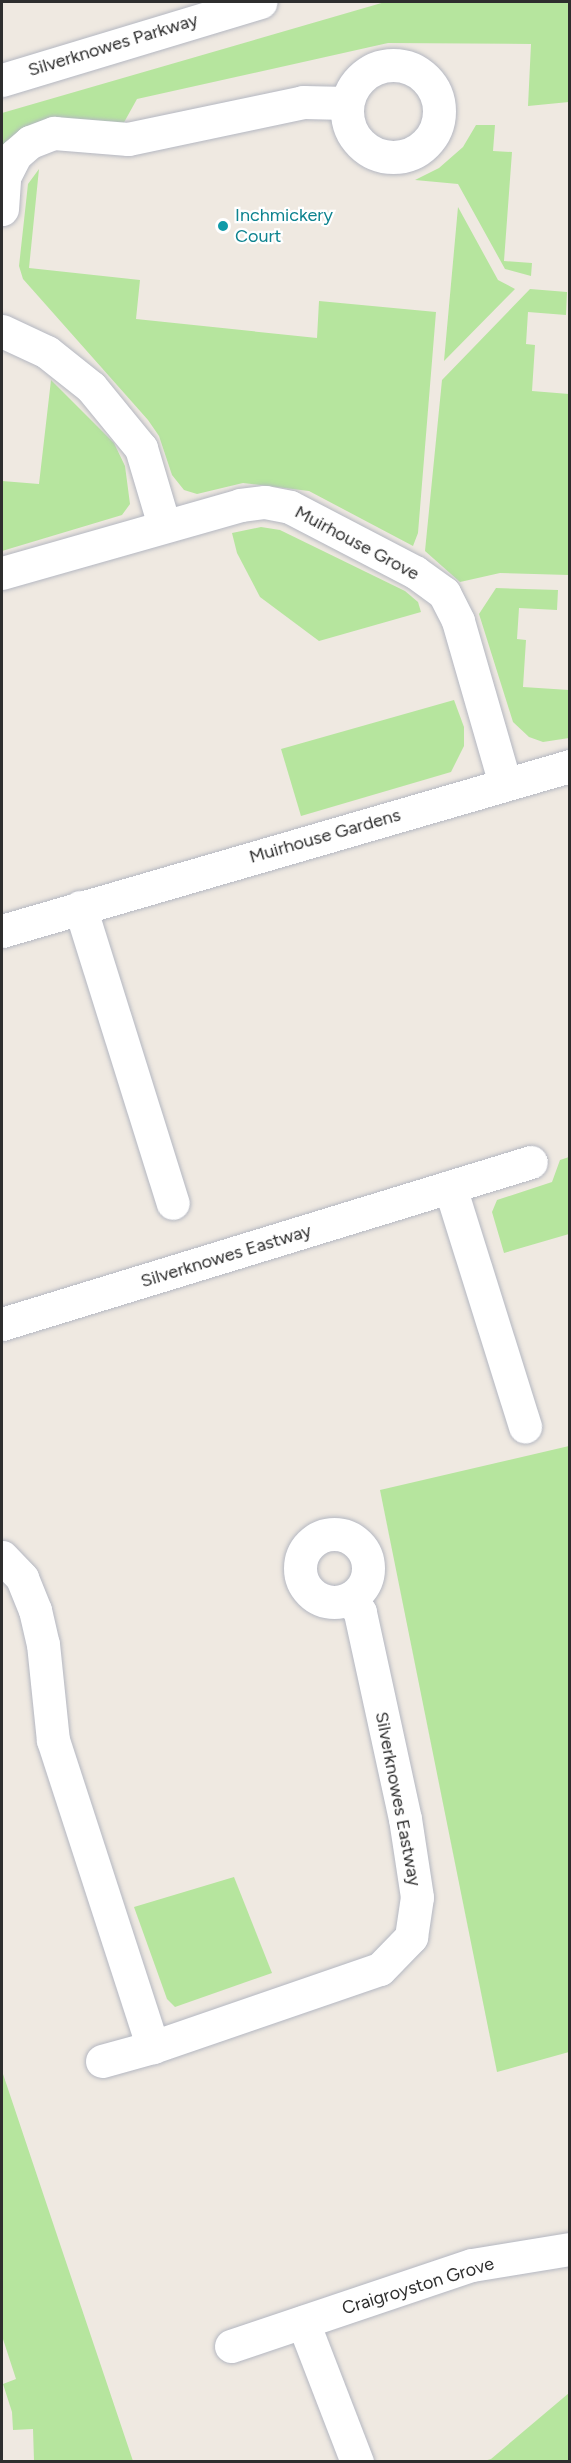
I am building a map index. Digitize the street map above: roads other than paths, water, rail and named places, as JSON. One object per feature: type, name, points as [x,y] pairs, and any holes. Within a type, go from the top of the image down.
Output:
[{"type":"street","name":"Silverknowes Parkway","points":[[2,80],[260,2]]},
{"type":"street","points":[[2,209],[4,177],[15,155],[30,142],[54,133],[128,139],[303,102],[347,103]]},
{"type":"street","points":[[2,331],[47,352],[91,387],[141,448],[164,525]]},
{"type":"street","name":"Muirhouse Grove","points":[[2,573],[240,505],[265,502],[290,507],[433,584],[444,593],[458,621],[505,784]]},
{"type":"street","name":"Muirhouse Gardens","points":[[2,932],[80,907],[570,766]]},
{"type":"street","points":[[80,907],[173,1203]]},
{"type":"street","name":"Silverknowes Eastway","points":[[2,1324],[531,1162]]},
{"type":"street","points":[[450,1187],[525,1427]]},
{"type":"street","points":[[2,1557],[22,1578],[35,1610],[43,1644],[53,1740],[153,2047]]},
{"type":"street","name":"Silverknowes Eastway","points":[[102,2061],[153,2047],[380,1969],[411,1937],[417,1897],[405,1819],[360,1612],[350,1598]]},
{"type":"street","name":"Craigroyston Grove","points":[[231,2346],[472,2265],[570,2249]]},
{"type":"street","points":[[303,2322],[357,2462]]},
{"type":"place","name":"Inchmickery Court","points":[[223,226]]}]
